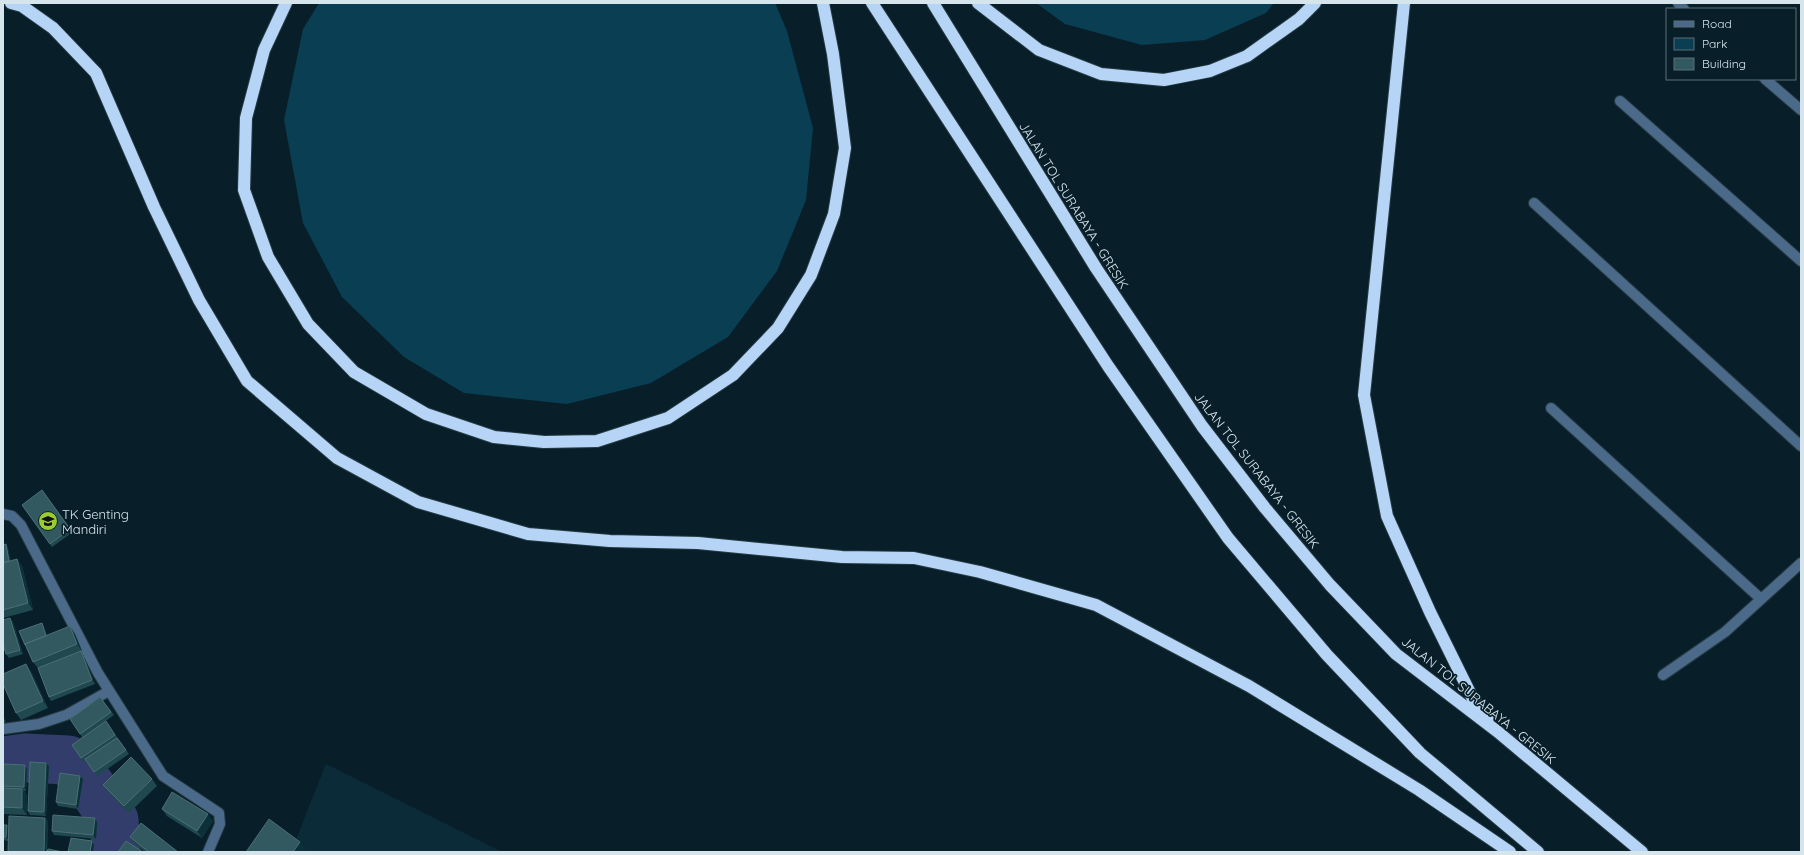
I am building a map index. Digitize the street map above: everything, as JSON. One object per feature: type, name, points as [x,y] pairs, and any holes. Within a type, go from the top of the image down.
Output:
[{"type":"highway","points":[[11,3],[22,6],[53,28],[96,73],[154,207],[196,293],[247,381],[337,458],[418,502],[528,534],[610,541],[698,543],[842,557],[914,558],[980,572],[1096,605],[1249,686],[1419,790],[1510,852]]},
{"type":"highway","points":[[286,3],[264,50],[246,118],[244,190],[268,258],[308,324],[354,372],[426,414],[494,437],[544,442],[597,441],[668,418],[733,375],[778,328],[811,275],[834,214],[845,148],[833,54],[823,3]]},
{"type":"highway","points":[[872,3],[1108,366],[1228,538],[1327,655],[1420,753],[1538,852]]},
{"type":"highway","name":"JALAN TOL SURABAYA - GRESIK","points":[[933,3],[1096,268],[1202,426],[1261,502],[1330,585],[1396,654],[1498,732],[1642,852]]},
{"type":"highway","points":[[978,3],[1039,50],[1101,74],[1164,80],[1210,71],[1247,56],[1299,20],[1315,3]]},
{"type":"highway","points":[[1404,3],[1364,395],[1387,516],[1430,612],[1473,699],[1498,732]]},
{"type":"street","points":[[1765,80],[1801,110]]},
{"type":"street","points":[[1620,101],[1801,261]]},
{"type":"street","points":[[1534,204],[1801,446]]},
{"type":"street","points":[[1551,408],[1761,598]]},
{"type":"street","points":[[3,514],[12,516],[21,525],[98,673],[163,776],[219,813],[220,824],[208,852]]},
{"type":"street","points":[[1663,674],[1725,632],[1801,563]]},
{"type":"street","points":[[3,729],[39,724],[66,715],[109,691]]},
{"type":"shaded area","points":[[326,764],[502,852],[291,852]]},
{"type":"green space","points":[[319,3],[775,3],[787,31],[813,128],[806,200],[777,271],[728,337],[651,383],[567,404],[464,393],[404,357],[342,297],[303,223],[284,120],[303,29]]},
{"type":"green space","points":[[1036,3],[1274,3],[1266,13],[1205,40],[1142,45],[1065,24]]},
{"type":"building","name":"TK Genting Mandiri","points":[[42,490],[70,529],[50,544],[22,505]]},
{"type":"building","points":[[6,544],[9,561],[3,563],[3,545]]},
{"type":"building","points":[[17,559],[28,603],[3,610],[3,563]]},
{"type":"building","points":[[10,618],[20,650],[6,654],[3,644],[3,620]]},
{"type":"building","points":[[42,623],[46,636],[25,645],[19,631]]},
{"type":"building","points":[[70,626],[77,644],[33,662],[25,644]]},
{"type":"building","points":[[81,651],[92,680],[49,697],[38,668]]},
{"type":"building","points":[[26,664],[43,701],[16,713],[3,684],[3,674]]},
{"type":"building","points":[[100,697],[111,712],[80,734],[70,719]]},
{"type":"building","points":[[106,721],[115,735],[81,758],[72,745]]},
{"type":"building","points":[[117,738],[126,750],[94,772],[85,759]]},
{"type":"building","points":[[131,757],[152,779],[124,806],[103,785]]},
{"type":"building","points":[[30,762],[46,763],[44,812],[28,811]]},
{"type":"building","points":[[3,764],[25,765],[24,787],[3,786]]},
{"type":"building","points":[[60,773],[80,776],[76,805],[56,802]]},
{"type":"building","points":[[3,788],[22,789],[22,808],[3,807]]},
{"type":"building","points":[[172,792],[208,814],[197,831],[162,809]]},
{"type":"building","points":[[53,815],[95,818],[93,835],[52,831]]},
{"type":"building","points":[[9,816],[45,818],[44,852],[8,852]]},
{"type":"building","points":[[269,819],[300,842],[293,852],[246,852]]},
{"type":"building","points":[[141,823],[178,852],[149,852],[130,837]]},
{"type":"building","points":[[3,825],[7,825],[6,837],[3,837]]},
{"type":"building","points":[[71,838],[92,841],[90,852],[68,852]]},
{"type":"building","points":[[126,841],[143,852],[118,852]]},
{"type":"building","points":[[48,849],[63,852],[47,852]]},
{"type":"waterway","points":[[3,761],[25,758],[68,760],[90,785],[114,820],[116,852]]},
{"type":"place","name":"TK Genting Mandiri","points":[[48,521]]}]
